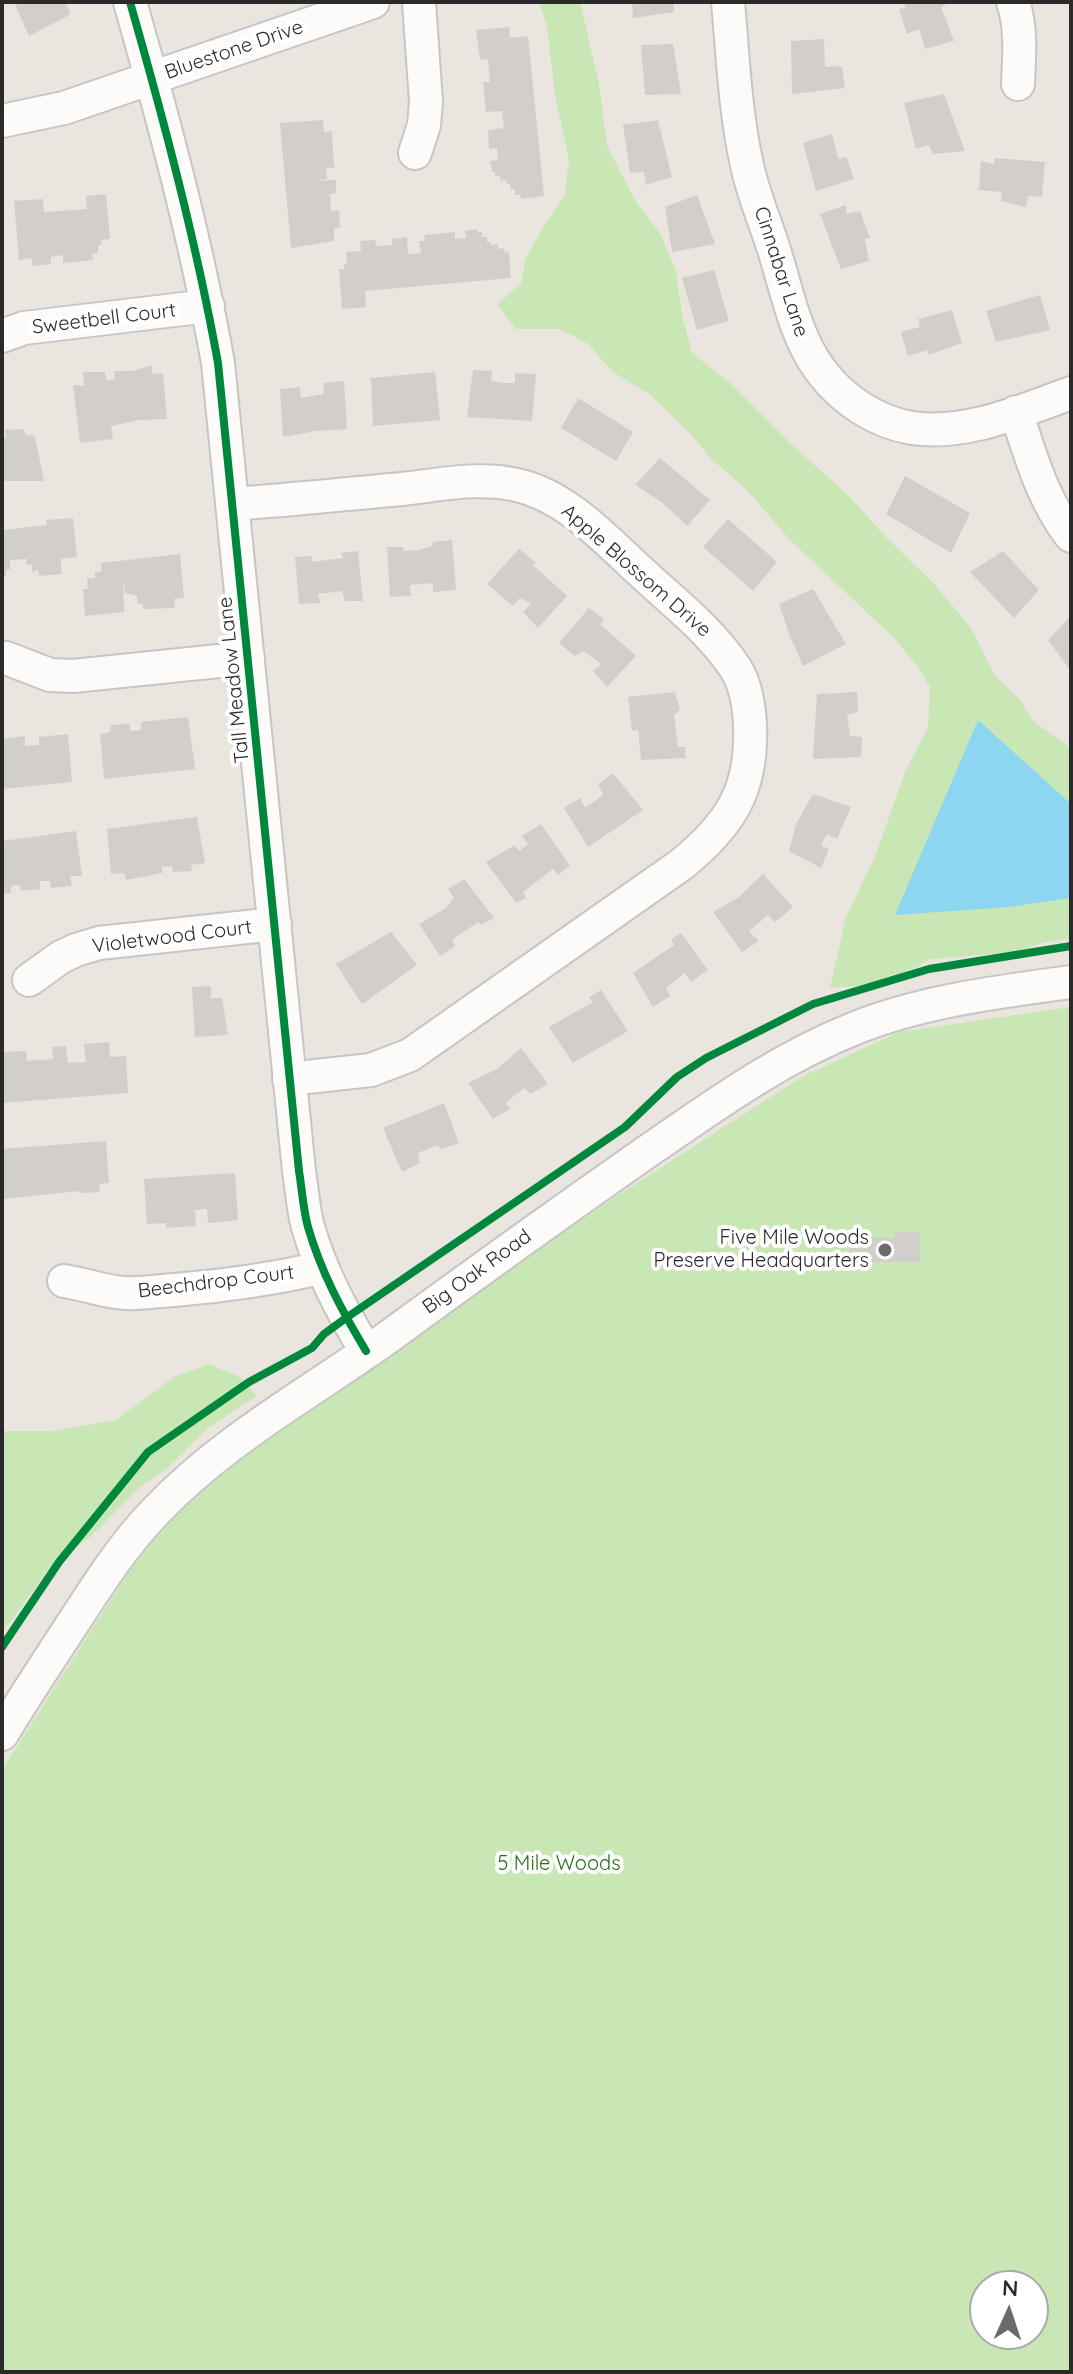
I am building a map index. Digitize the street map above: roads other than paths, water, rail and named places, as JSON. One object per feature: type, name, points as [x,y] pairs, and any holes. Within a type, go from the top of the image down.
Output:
[{"type":"street","name":"Tall Meadow Lane","points":[[130,2],[152,78],[208,306],[218,363],[289,1079],[307,1223],[321,1268],[341,1311],[366,1351]]},
{"type":"street","name":"Bluestone Drive","points":[[2,121],[64,108],[373,2]]},
{"type":"street","points":[[415,153],[424,125],[426,102],[419,2]]},
{"type":"street","name":"Cinnabar Lane","points":[[728,2],[737,116],[747,168],[790,309],[807,351],[824,377],[844,397],[867,412],[910,428],[958,427],[1071,393]]},
{"type":"street","points":[[1013,2],[1020,46],[1018,84]]},
{"type":"street","name":"Sweetbell Court","points":[[2,336],[24,328],[208,306]]},
{"type":"street","points":[[1016,412],[1038,480],[1049,504],[1071,536]]},
{"type":"street","name":"Apple Blossom Drive","points":[[232,504],[472,481],[510,483],[545,495],[568,509],[603,538],[713,639],[735,668],[750,712],[751,744],[747,775],[739,798],[709,842],[682,864],[410,1055],[371,1070],[289,1079]]},
{"type":"street","points":[[6,658],[50,675],[73,676],[248,658]]},
{"type":"street","name":"Violetwood Court","points":[[29,980],[61,957],[99,943],[275,924]]},
{"type":"street","name":"Big Oak Road","points":[[2,1734],[92,1595],[128,1543],[155,1512],[209,1462],[527,1235],[739,1088],[794,1056],[856,1028],[927,1006],[1071,982]]},
{"type":"street","name":"Beechdrop Court","points":[[64,1281],[109,1292],[129,1293],[217,1286],[321,1268]]},
{"type":"water","points":[[978,720],[1071,804],[1071,898],[1009,907],[895,915]]},
{"type":"place","name":"Five Mile Woods Preserve Headquarters","points":[[885,1250]]},
{"type":"park label","name":"5 Mile Woods","points":[[559,1864]]}]
